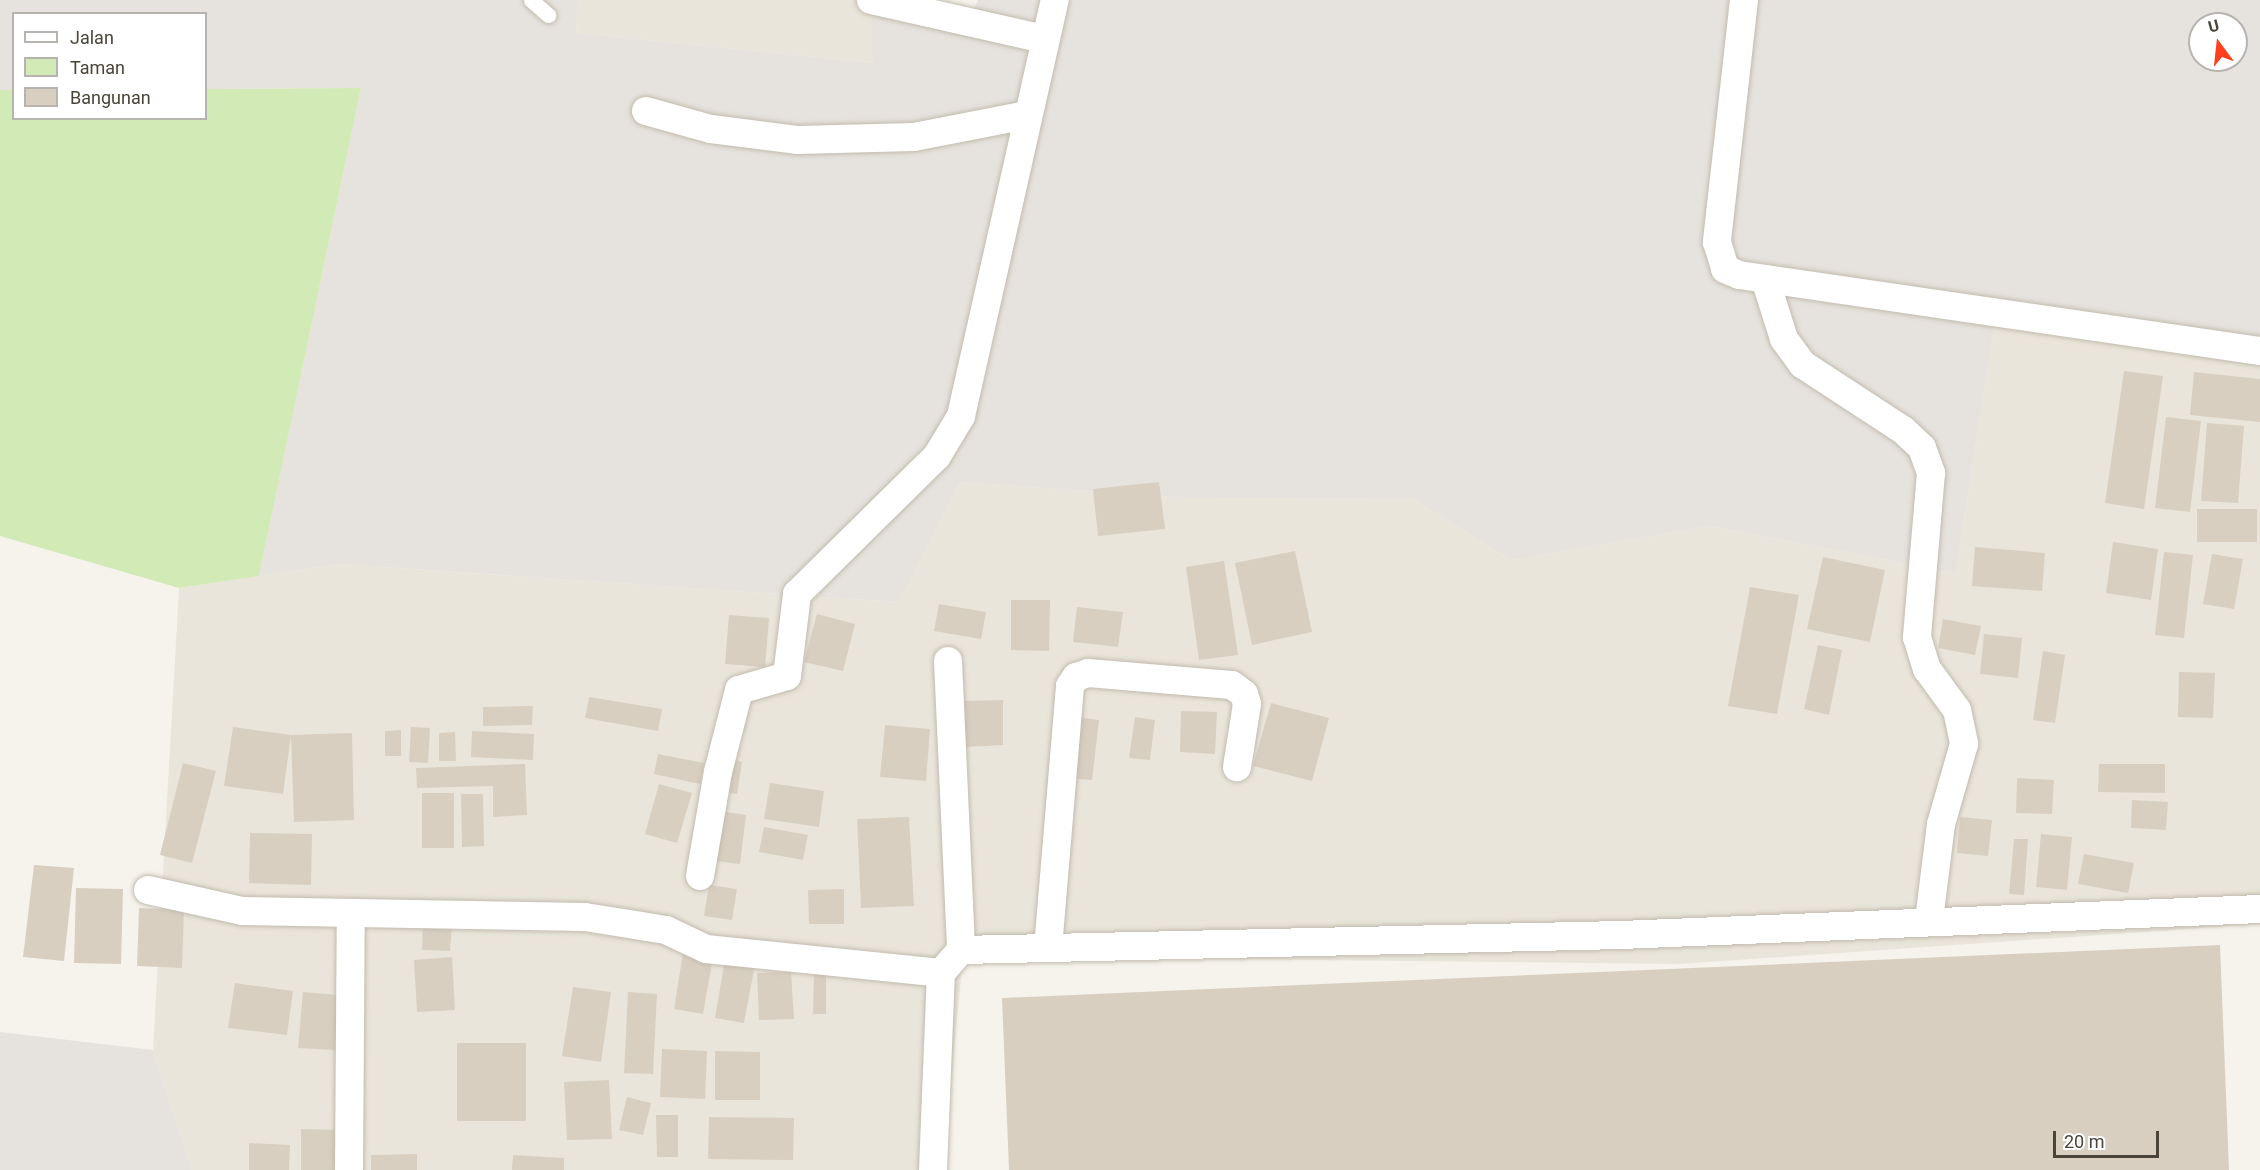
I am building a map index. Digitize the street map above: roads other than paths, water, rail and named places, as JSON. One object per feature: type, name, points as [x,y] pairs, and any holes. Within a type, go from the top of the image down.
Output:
[{"type":"street","points":[[871,0],[1044,39]]},
{"type":"street","points":[[700,876],[718,772],[739,690],[787,675],[797,594],[937,456],[961,416],[1044,39],[1055,0]]},
{"type":"street","points":[[1744,0],[1717,242],[1725,268],[1765,279],[2260,351]]},
{"type":"street","points":[[646,111],[711,129],[798,140],[914,137],[1027,115]]},
{"type":"street","points":[[1765,279],[1784,339],[1802,364],[1903,430],[1922,448],[1931,472],[1917,637],[1928,669],[1957,710],[1964,744],[1941,824],[1929,921]]},
{"type":"street","points":[[933,1170],[941,973],[961,950],[948,662]]},
{"type":"street","points":[[1048,948],[1070,686],[1076,677],[1088,673],[1232,685],[1244,694],[1247,704],[1237,768]]},
{"type":"street","points":[[148,890],[242,911],[585,917],[666,930],[706,949],[941,973]]},
{"type":"street","points":[[961,950],[1621,935],[2260,909]]},
{"type":"street","points":[[349,1170],[351,914]]},
{"type":"lane","points":[[531,0],[548,15]]}]
